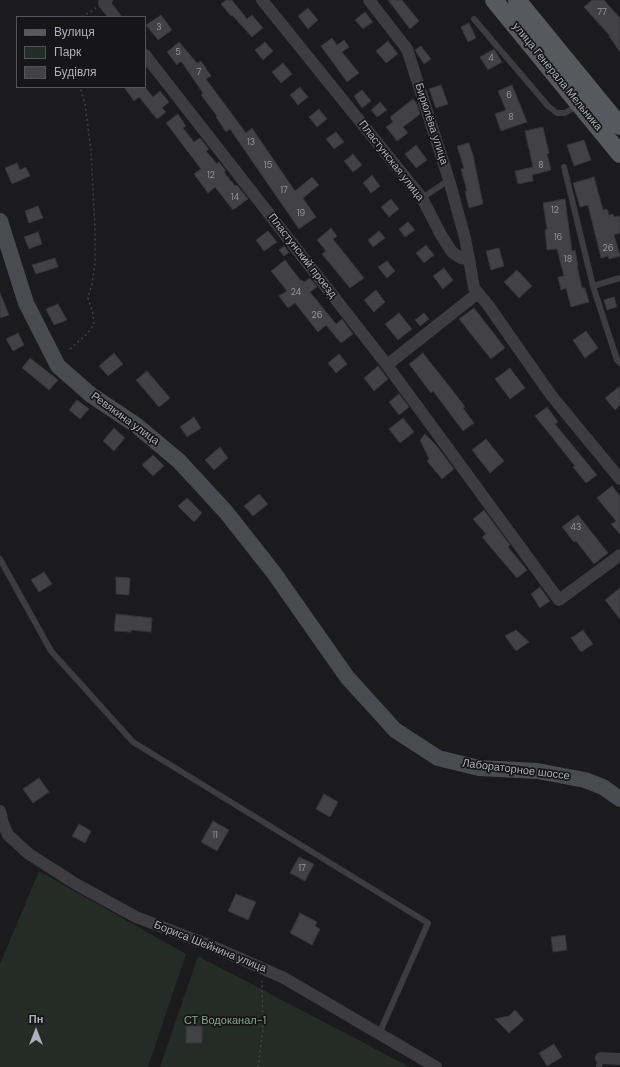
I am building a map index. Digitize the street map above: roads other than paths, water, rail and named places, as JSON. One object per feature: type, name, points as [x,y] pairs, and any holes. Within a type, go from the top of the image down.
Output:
[{"type":"main road","name":"улица Генерала Мельника","points":[[494,0],[620,154]]},
{"type":"main road","name":"улица Генерала Мельника","points":[[517,0],[620,126]]},
{"type":"main road","name":"Ревякина улица","points":[[0,221],[26,303],[58,366],[91,395],[136,425],[179,461],[226,512],[274,573],[302,615]]},
{"type":"main road","name":"Лабораторное шоссе","points":[[302,615],[347,677],[395,730],[438,758],[479,768],[537,771],[585,780],[603,787],[620,799]]},
{"type":"street","name":"Пластунская улица","points":[[262,0],[422,198],[441,235],[452,252],[461,258],[469,259]]},
{"type":"street","name":"Бирюлёва улица","points":[[369,0],[408,49],[449,180],[465,238],[469,259]]},
{"type":"street","points":[[106,1],[114,16]]},
{"type":"street","name":"Пластунский проезд","points":[[146,56],[387,365],[559,600],[620,555]]},
{"type":"street","points":[[469,259],[474,288],[488,305],[551,395],[620,479]]},
{"type":"street","points":[[387,365],[478,293]]},
{"type":"street","name":"Бориса Шейнина улица","points":[[0,811],[8,835],[29,854],[76,884],[136,917],[214,947],[284,978],[436,1067]]},
{"type":"street","points":[[600,1063],[620,1060]]},
{"type":"lane","points":[[474,18],[548,106],[557,113],[565,113],[580,104]]},
{"type":"lane","points":[[564,167],[593,286],[617,360],[620,364]]},
{"type":"lane","points":[[422,198],[449,180]]},
{"type":"lane","points":[[593,286],[620,278]]},
{"type":"lane","points":[[0,559],[51,651],[132,742],[428,923],[379,1034]]},
{"type":"park label","name":"СТ Водоканал-1","points":[[225,1021]]}]
